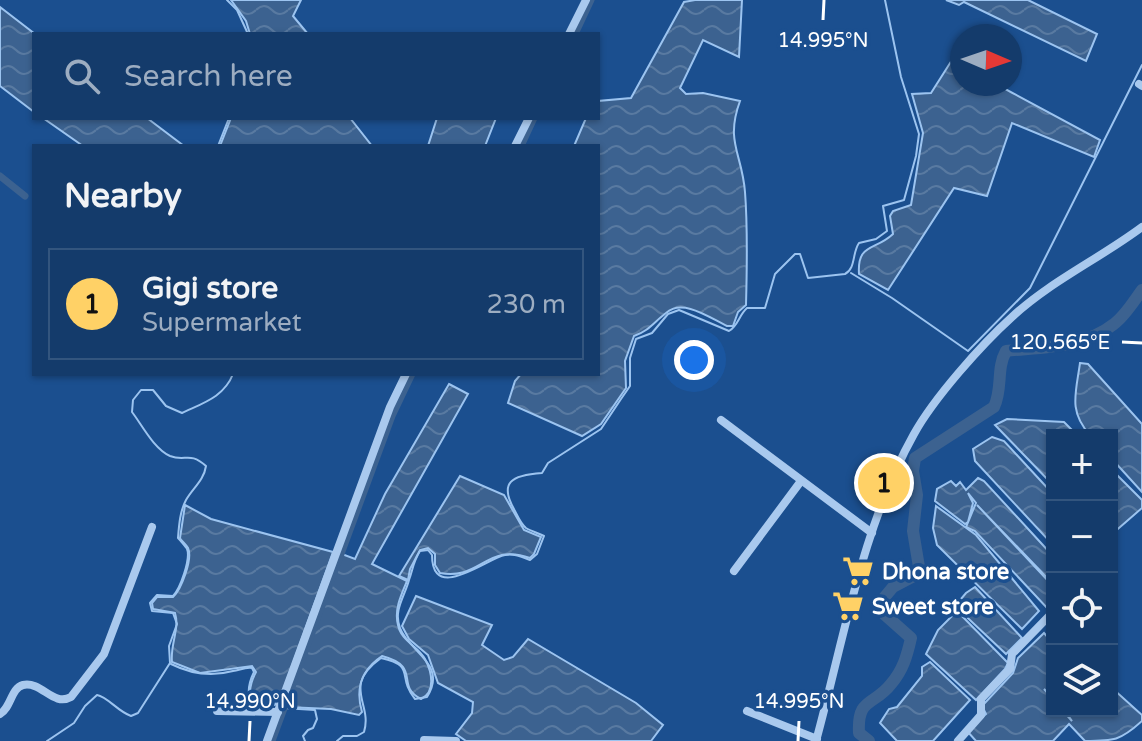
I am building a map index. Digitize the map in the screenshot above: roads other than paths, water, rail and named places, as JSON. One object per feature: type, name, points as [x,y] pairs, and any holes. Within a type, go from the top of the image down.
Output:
[{"type":"street","points":[[570,32],[586,0]]},
{"type":"street","points":[[516,144],[528,120]]},
{"type":"street","points":[[747,711],[817,740],[872,533],[890,481],[914,433],[978,351],[1010,318],[1041,292],[1142,227]]},
{"type":"street","points":[[267,741],[390,407],[405,376]]},
{"type":"street","points":[[721,420],[872,533]]},
{"type":"street","points":[[734,571],[801,481]]},
{"type":"street","points":[[0,714],[8,709],[16,689],[22,685],[33,686],[58,700],[71,697],[104,654],[152,527]]},
{"type":"street","points":[[958,741],[981,715],[981,699],[1010,669],[1012,654],[1046,620]]},
{"type":"street","points":[[217,711],[280,707]]},
{"type":"street","points":[[424,740],[456,741]]},
{"type":"water","points":[[231,0],[301,0],[293,16],[306,32],[249,32],[246,21]]},
{"type":"water","points":[[742,0],[739,57],[703,40],[680,88],[686,94],[703,93],[740,101],[734,138],[745,192],[746,305],[738,312],[733,326],[688,308],[680,308],[666,313],[648,329],[634,336],[625,361],[626,388],[601,424],[582,436],[508,403],[519,376],[600,376],[600,144],[575,144],[585,120],[600,120],[600,101],[631,98],[684,2]]},
{"type":"water","points":[[946,0],[1028,0],[1097,34],[1086,61],[1022,30],[1022,24],[1009,24],[964,2],[959,5]]},
{"type":"water","points":[[0,7],[32,32],[32,110],[0,86]]},
{"type":"water","points":[[950,63],[950,96],[1018,96],[1100,140],[1094,157],[1012,123],[987,196],[954,188],[888,290],[859,274],[859,264],[864,252],[893,234],[890,216],[893,211],[911,205],[923,133],[912,94],[931,93]]},
{"type":"water","points":[[46,120],[150,120],[181,144],[80,144]]},
{"type":"water","points":[[230,120],[352,120],[370,144],[221,144]]},
{"type":"water","points":[[436,120],[495,120],[486,144],[429,144]]},
{"type":"water","points":[[1080,363],[1088,364],[1142,424],[1142,492],[1118,466],[1118,429],[1085,429],[1076,410]]},
{"type":"water","points":[[449,384],[468,394],[372,564],[407,581],[400,597],[398,625],[402,635],[422,654],[427,664],[431,676],[429,692],[421,699],[413,694],[402,665],[382,656],[369,667],[362,680],[359,695],[362,712],[359,715],[331,709],[286,707],[342,554],[355,559],[385,494]]},
{"type":"water","points":[[1007,419],[1064,422],[1071,429],[1046,429],[1046,478],[995,425]]},
{"type":"water","points":[[992,437],[1004,441],[1046,486],[1046,538],[975,461],[973,449]]},
{"type":"water","points":[[460,476],[504,495],[524,530],[541,537],[534,554],[530,558],[503,555],[454,574],[440,573],[435,565],[435,554],[428,548],[420,550],[408,580],[399,576]]},
{"type":"water","points":[[1118,476],[1142,500],[1142,508],[1118,529]]},
{"type":"water","points":[[978,478],[984,481],[1046,548],[1046,577],[977,505],[1046,579],[1046,607],[975,531],[966,527],[976,503],[968,493],[973,503],[965,524],[935,501],[937,489],[951,481],[956,486],[960,482],[966,490]]},
{"type":"water","points":[[185,505],[211,519],[333,552],[279,702],[256,708],[253,704],[250,695],[256,672],[252,666],[200,673],[172,662],[175,613],[153,609],[152,603],[157,597],[173,597],[185,574],[189,553],[180,538]]},
{"type":"water","points":[[936,506],[976,535],[1039,611],[1022,629],[937,545],[933,528]]},
{"type":"water","points":[[975,587],[1022,638],[1006,654],[955,606]]},
{"type":"water","points":[[416,596],[492,625],[482,645],[504,660],[513,657],[528,639],[636,703],[663,725],[651,741],[466,741],[456,734],[472,713],[473,702],[438,683],[428,655],[409,639],[402,626]]},
{"type":"water","points":[[957,611],[1008,663],[976,700],[926,654],[938,630]]},
{"type":"water","points":[[1044,633],[1046,635],[1046,717],[1068,717],[1072,721],[1069,717],[1118,717],[1118,693],[1142,715],[1142,721],[1128,733],[1110,740],[1085,741],[1069,724],[1053,741],[976,741],[967,731],[986,714],[982,706],[1013,673],[1018,658]]},
{"type":"water","points":[[930,662],[970,700],[933,741],[897,741],[880,723],[889,709],[897,707],[922,676],[922,667]]},
{"type":"waterway","points":[[227,0],[237,10],[247,32]]},
{"type":"waterway","points":[[576,32],[591,0]]},
{"type":"waterway","points":[[337,741],[343,736],[357,736],[364,732],[366,722],[360,687],[369,668],[381,658],[403,668],[415,699],[427,697],[432,686],[430,667],[405,637],[398,621],[400,603],[420,551],[428,550],[434,569],[441,576],[450,577],[505,555],[530,560],[537,554],[544,536],[523,524],[510,501],[508,487],[516,478],[542,473],[548,463],[601,429],[630,386],[630,358],[636,339],[652,333],[668,314],[679,310],[729,331],[747,308],[765,308],[775,274],[795,254],[800,254],[808,278],[845,274],[851,268],[859,243],[876,239],[887,231],[883,206],[904,200],[919,134],[901,77],[885,0]]},
{"type":"waterway","points":[[851,273],[968,351],[1030,288],[1142,65]]},
{"type":"waterway","points":[[219,144],[228,120]]},
{"type":"waterway","points":[[522,144],[533,120]]},
{"type":"waterway","points":[[0,176],[25,196]]},
{"type":"waterway","points":[[869,741],[859,733],[861,713],[895,679],[911,638],[884,614],[883,599],[893,587],[914,576],[919,567],[913,531],[917,495],[913,471],[915,458],[994,407],[1006,351],[1062,345],[1090,338],[1118,321],[1142,290]]},
{"type":"waterway","points":[[47,741],[74,723],[97,695],[131,716],[138,713],[170,663],[169,646],[177,624],[173,613],[152,611],[150,603],[157,595],[173,596],[182,581],[188,554],[178,538],[181,513],[206,466],[195,459],[175,458],[164,453],[132,412],[133,400],[141,390],[153,390],[166,406],[182,413],[218,394],[232,376]]},
{"type":"waterway","points":[[272,741],[392,416],[411,376]]},
{"type":"waterway","points":[[171,664],[209,674],[252,668],[254,672],[249,696],[255,710]]},
{"type":"waterway","points":[[261,708],[278,704]]},
{"type":"waterway","points":[[283,708],[315,710],[317,719],[313,728],[303,736],[305,741]]},
{"type":"place","name":"Gigi store","points":[[884,483]]},
{"type":"place","name":"Dhona store","points":[[858,571]]},
{"type":"place","name":"Sweet store","points":[[848,606]]}]
